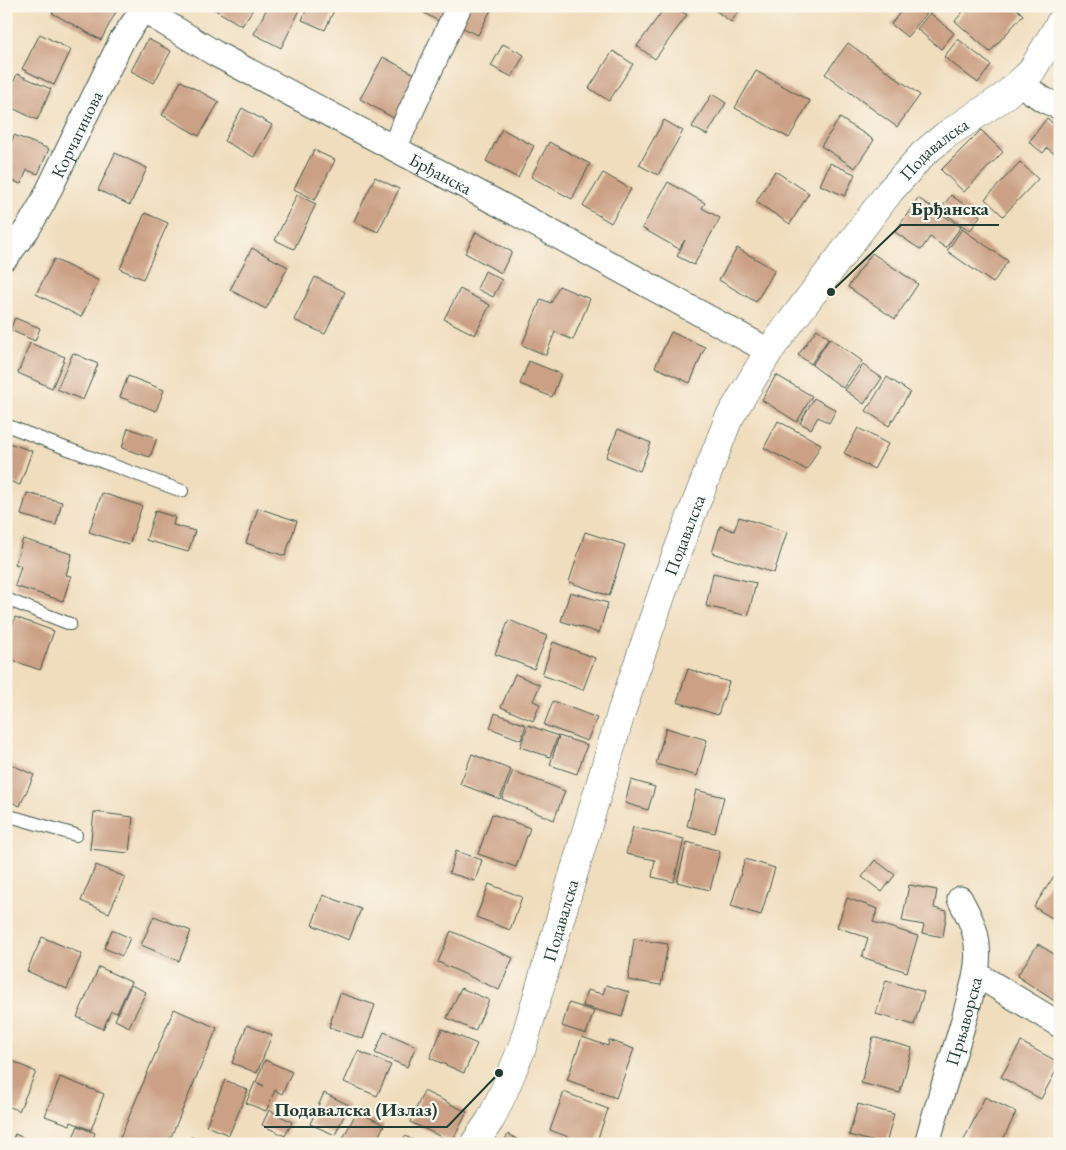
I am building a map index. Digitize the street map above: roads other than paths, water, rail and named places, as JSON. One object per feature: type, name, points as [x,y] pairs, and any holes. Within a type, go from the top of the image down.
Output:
[{"type":"street","points":[[394,148],[459,6]]},
{"type":"street","name":"Брђанска","points":[[143,7],[157,18],[216,54],[512,210],[769,351]]},
{"type":"street","name":"Корчагинова","points":[[6,257],[28,228],[42,204],[122,40],[143,7]]},
{"type":"street","name":"Подавалска","points":[[474,1144],[491,1119],[522,1048],[622,710],[668,576],[728,420],[769,351],[890,191],[915,162],[946,135],[1020,84],[1030,72],[1060,23]]},
{"type":"street","points":[[1020,84],[1044,100],[1060,107]]},
{"type":"street","name":"Прњаворска","points":[[927,1144],[960,1035],[976,974],[977,945],[973,926],[960,898]]},
{"type":"street","points":[[976,974],[1060,1026]]},
{"type":"lane","points":[[6,425],[182,491]]},
{"type":"lane","points":[[6,598],[70,624]]},
{"type":"lane","points":[[6,815],[76,835]]},
{"type":"place","name":"Брђанска","points":[[831,292]]},
{"type":"place","name":"Подавалска (Излаз)","points":[[499,1073]]}]
